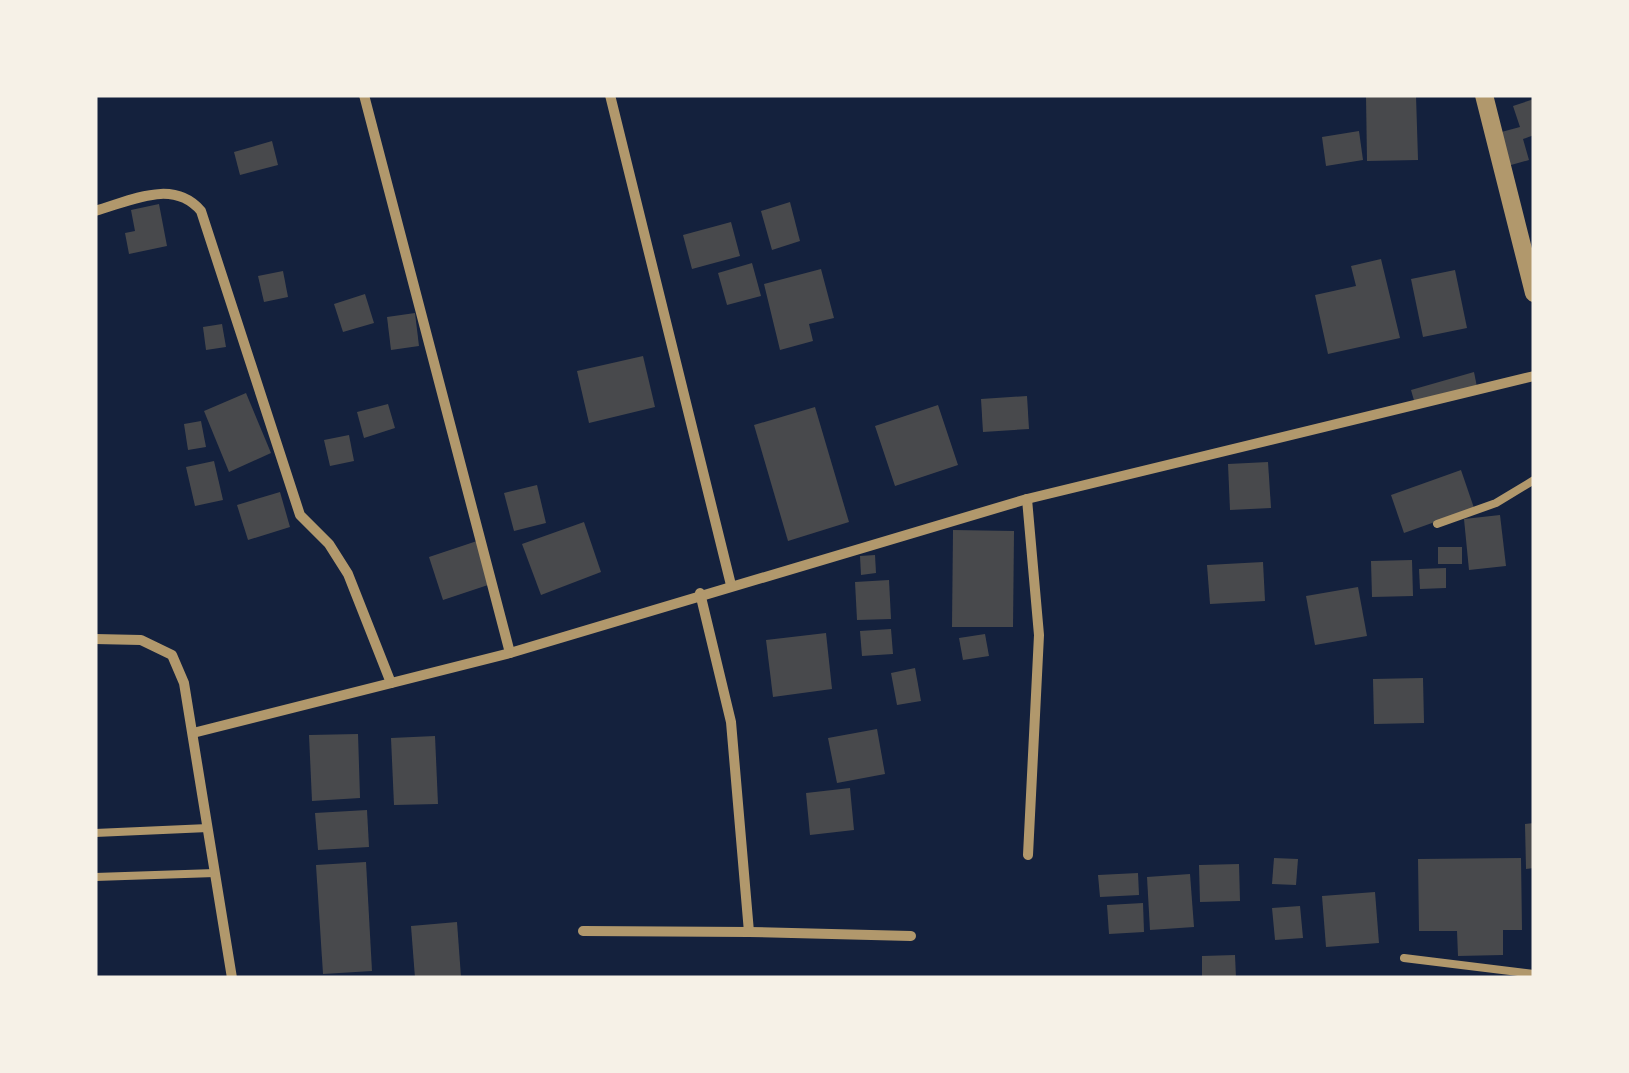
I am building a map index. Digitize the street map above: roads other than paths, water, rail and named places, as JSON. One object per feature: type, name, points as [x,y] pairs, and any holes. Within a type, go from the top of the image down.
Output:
[{"type":"street","points":[[364,95],[510,654]]},
{"type":"street","points":[[610,95],[730,585]]},
{"type":"street","points":[[1484,95],[1534,290]]},
{"type":"street","points":[[95,211],[169,192],[186,197],[202,211],[300,515],[329,544],[348,574],[391,683]]},
{"type":"street","points":[[192,733],[510,654],[700,593],[1027,498],[1534,376]]},
{"type":"street","points":[[1027,498],[1039,636],[1028,855]]},
{"type":"street","points":[[700,593],[730,722],[749,932]]},
{"type":"street","points":[[95,639],[142,640],[172,655],[184,682],[232,978]]},
{"type":"street","points":[[584,931],[911,936]]},
{"type":"lane","points":[[1437,524],[1496,503],[1534,480]]},
{"type":"lane","points":[[95,833],[208,828]]},
{"type":"lane","points":[[95,877],[215,873]]},
{"type":"lane","points":[[1404,958],[1534,974]]}]
